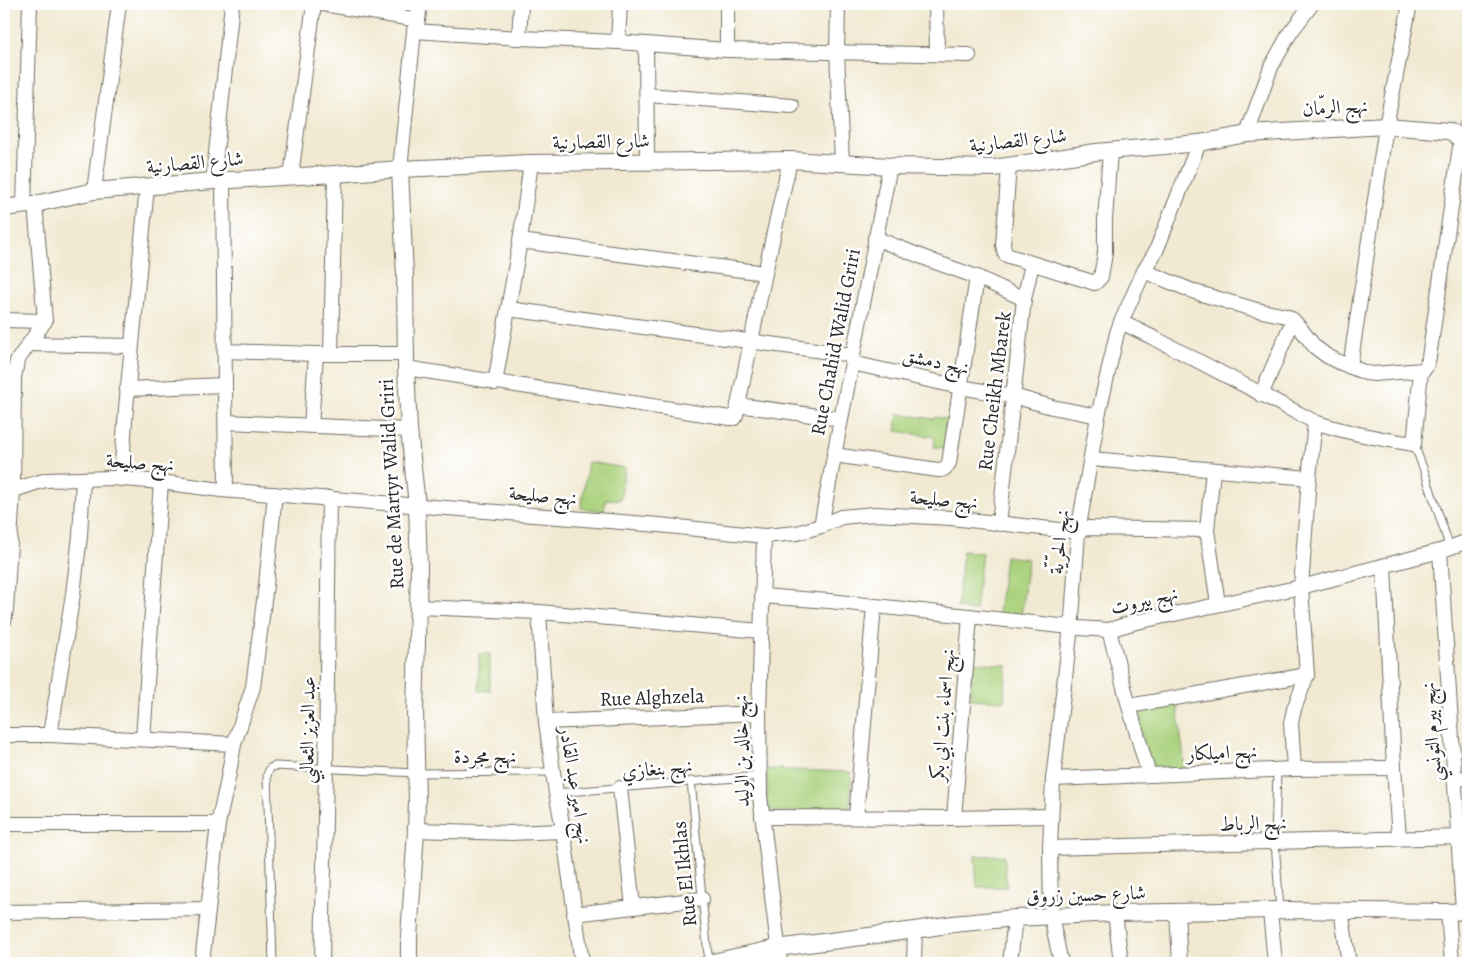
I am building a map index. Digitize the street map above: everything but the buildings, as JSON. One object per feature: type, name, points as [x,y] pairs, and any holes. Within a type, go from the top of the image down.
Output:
[{"type":"street","points":[[4,614],[14,378],[17,361],[45,321],[29,205],[30,4]]},
{"type":"street","points":[[94,191],[119,4]]},
{"type":"street","points":[[226,490],[226,385],[218,180],[232,4]]},
{"type":"street","points":[[291,176],[314,4]]},
{"type":"street","points":[[329,4],[416,26],[519,38],[618,42],[727,50],[969,54]]},
{"type":"street","name":"Rue de Martyr Walid Griri","points":[[409,963],[416,830],[417,505],[409,430],[400,169],[420,4]]},
{"type":"street","points":[[519,38],[521,4]]},
{"type":"street","points":[[618,42],[620,4]]},
{"type":"street","points":[[727,4],[727,50]]},
{"type":"street","points":[[838,4],[837,52],[842,162]]},
{"type":"street","points":[[936,4],[937,53]]},
{"type":"street","points":[[1247,134],[1271,67],[1290,32],[1312,4]]},
{"type":"street","points":[[1350,367],[1386,126],[1410,4]]},
{"type":"street","points":[[646,45],[646,161]]},
{"type":"street","points":[[647,95],[792,106]]},
{"type":"street","points":[[1144,271],[1194,292],[1253,309],[1286,316],[1293,320],[1315,347],[1327,356],[1366,373],[1420,371],[1426,367],[1429,357],[1468,123]]},
{"type":"street","name":"نهج الرمّان","points":[[1199,143],[1247,134],[1386,126],[1449,131],[1465,144]]},
{"type":"street","name":"شارع القصارنية","points":[[4,208],[29,205],[94,191],[218,180],[400,169],[531,163],[790,160],[890,166],[994,168],[1110,151],[1199,143]]},
{"type":"street","name":"نهج الحرّيّة","points":[[1061,963],[1051,916],[1052,778],[1072,618],[1078,532],[1098,416],[1121,322],[1144,271],[1156,250],[1199,143]]},
{"type":"street","points":[[1009,166],[1005,254],[1095,284],[1100,279],[1103,270],[1105,253],[1105,220],[1110,151]]},
{"type":"street","points":[[225,351],[331,353],[406,361],[495,383],[734,418],[790,160]]},
{"type":"street","points":[[495,383],[520,241],[531,163]]},
{"type":"street","name":"Rue Chahid Walid Griri","points":[[821,526],[890,166]]},
{"type":"street","points":[[331,353],[335,174]]},
{"type":"street","points":[[121,478],[127,389],[147,187]]},
{"type":"street","points":[[875,238],[977,277],[1024,299]]},
{"type":"street","points":[[520,241],[765,273]]},
{"type":"street","name":"Rue Cheikh Mbarek","points":[[999,524],[1024,299],[1032,264]]},
{"type":"street","points":[[834,455],[943,470],[947,467],[977,277]]},
{"type":"street","name":"نهج دمشق","points":[[508,309],[750,342],[853,359],[960,387],[1013,396],[1052,407],[1098,416]]},
{"type":"street","points":[[4,320],[45,321]]},
{"type":"street","points":[[1261,394],[1293,320]]},
{"type":"street","points":[[1121,322],[1315,422],[1351,433],[1414,444],[1420,371]]},
{"type":"street","points":[[29,344],[131,346]]},
{"type":"street","points":[[311,426],[316,354]]},
{"type":"street","points":[[127,389],[226,385]]},
{"type":"street","points":[[738,405],[841,420]]},
{"type":"street","points":[[226,422],[409,430]]},
{"type":"street","points":[[1294,769],[1291,723],[1294,709],[1307,675],[1301,587],[1308,478],[1315,422]]},
{"type":"street","points":[[1091,459],[1308,478]]},
{"type":"street","points":[[1213,470],[1207,530],[1218,604]]},
{"type":"street","name":"نهج صليحة","points":[[8,491],[38,482],[121,478],[226,490],[659,525],[764,536],[797,533],[821,526],[841,517],[875,514],[951,518],[1078,532],[1086,528],[1207,530]]},
{"type":"street","points":[[50,735],[73,594],[80,536],[83,479]]},
{"type":"street","points":[[143,739],[161,482]]},
{"type":"street","points":[[202,963],[218,824],[234,744],[252,687],[276,494]]},
{"type":"street","name":"عبد العزيز الثعالبي","points":[[322,963],[329,498]]},
{"type":"street","name":"نهج خالد بن الوليد","points":[[764,536],[759,713],[760,776],[762,817],[779,956]]},
{"type":"street","name":"نهج بيروت","points":[[762,596],[1110,630],[1132,623],[1301,587],[1445,550],[1468,541]]},
{"type":"street","name":"نهج بيرم التونسي","points":[[1445,550],[1460,911],[1452,963]]},
{"type":"street","points":[[1384,566],[1399,838]]},
{"type":"street","points":[[856,817],[874,606]]},
{"type":"street","points":[[418,607],[539,612],[761,631]]},
{"type":"street","name":"نهج امير عبد القادر","points":[[539,612],[546,722],[582,963]]},
{"type":"street","name":"نهج اسماء بنت ابي بكر","points":[[954,818],[970,616]]},
{"type":"street","points":[[1110,630],[1149,775]]},
{"type":"street","points":[[1129,706],[1307,675]]},
{"type":"street","name":"Rue Alghzela","points":[[546,722],[759,713]]},
{"type":"street","points":[[4,734],[234,744]]},
{"type":"street","name":"نهج اميلكار","points":[[1052,778],[1294,769],[1394,768]]},
{"type":"street","points":[[1454,779],[1468,778]]},
{"type":"street","points":[[620,788],[633,907]]},
{"type":"street","points":[[762,817],[954,818],[1051,816]]},
{"type":"street","points":[[4,824],[218,824]]},
{"type":"street","points":[[416,830],[510,833],[563,831]]},
{"type":"street","name":"نهج الرباط","points":[[1050,848],[1458,837]]},
{"type":"street","points":[[574,914],[702,899]]},
{"type":"street","points":[[4,912],[208,909]]},
{"type":"street","points":[[1341,910],[1349,963]]},
{"type":"street","points":[[1275,911],[1275,963]]},
{"type":"street","name":"شارع حسين زروق","points":[[709,963],[779,956],[915,930],[1015,918],[1177,912],[1460,911]]},
{"type":"street","points":[[1177,912],[1180,963]]},
{"type":"street","points":[[1115,913],[1122,963]]},
{"type":"street","points":[[1010,963],[1015,918]]},
{"type":"street","points":[[914,963],[915,930]]},
{"type":"lane","points":[[1414,444],[1425,473],[1445,550]]},
{"type":"lane","name":"نهج مجردة","points":[[273,963],[267,775],[270,768],[275,766],[416,773],[553,772]]},
{"type":"lane","points":[[1275,911],[1277,770]]},
{"type":"lane","name":"نهج بنغازي","points":[[556,792],[760,776]]},
{"type":"lane","name":"Rue El Ikhlas","points":[[691,781],[709,963]]},
{"type":"green space","points":[[898,414],[953,420],[949,449],[934,447],[935,437],[896,431]]},
{"type":"green space","points":[[588,462],[625,468],[620,500],[606,499],[604,511],[581,508]]},
{"type":"green space","points":[[963,551],[982,553],[975,611],[957,608]]},
{"type":"green space","points":[[1005,556],[1028,559],[1021,616],[998,614]]},
{"type":"green space","points":[[479,654],[490,654],[490,691],[479,691]]},
{"type":"green space","points":[[973,662],[1007,665],[1004,701],[970,699]]},
{"type":"green space","points":[[1177,704],[1185,769],[1153,771],[1134,712]]},
{"type":"green space","points":[[767,769],[851,772],[850,813],[767,811]]},
{"type":"green space","points":[[1004,855],[1007,887],[977,887],[975,856]]}]
